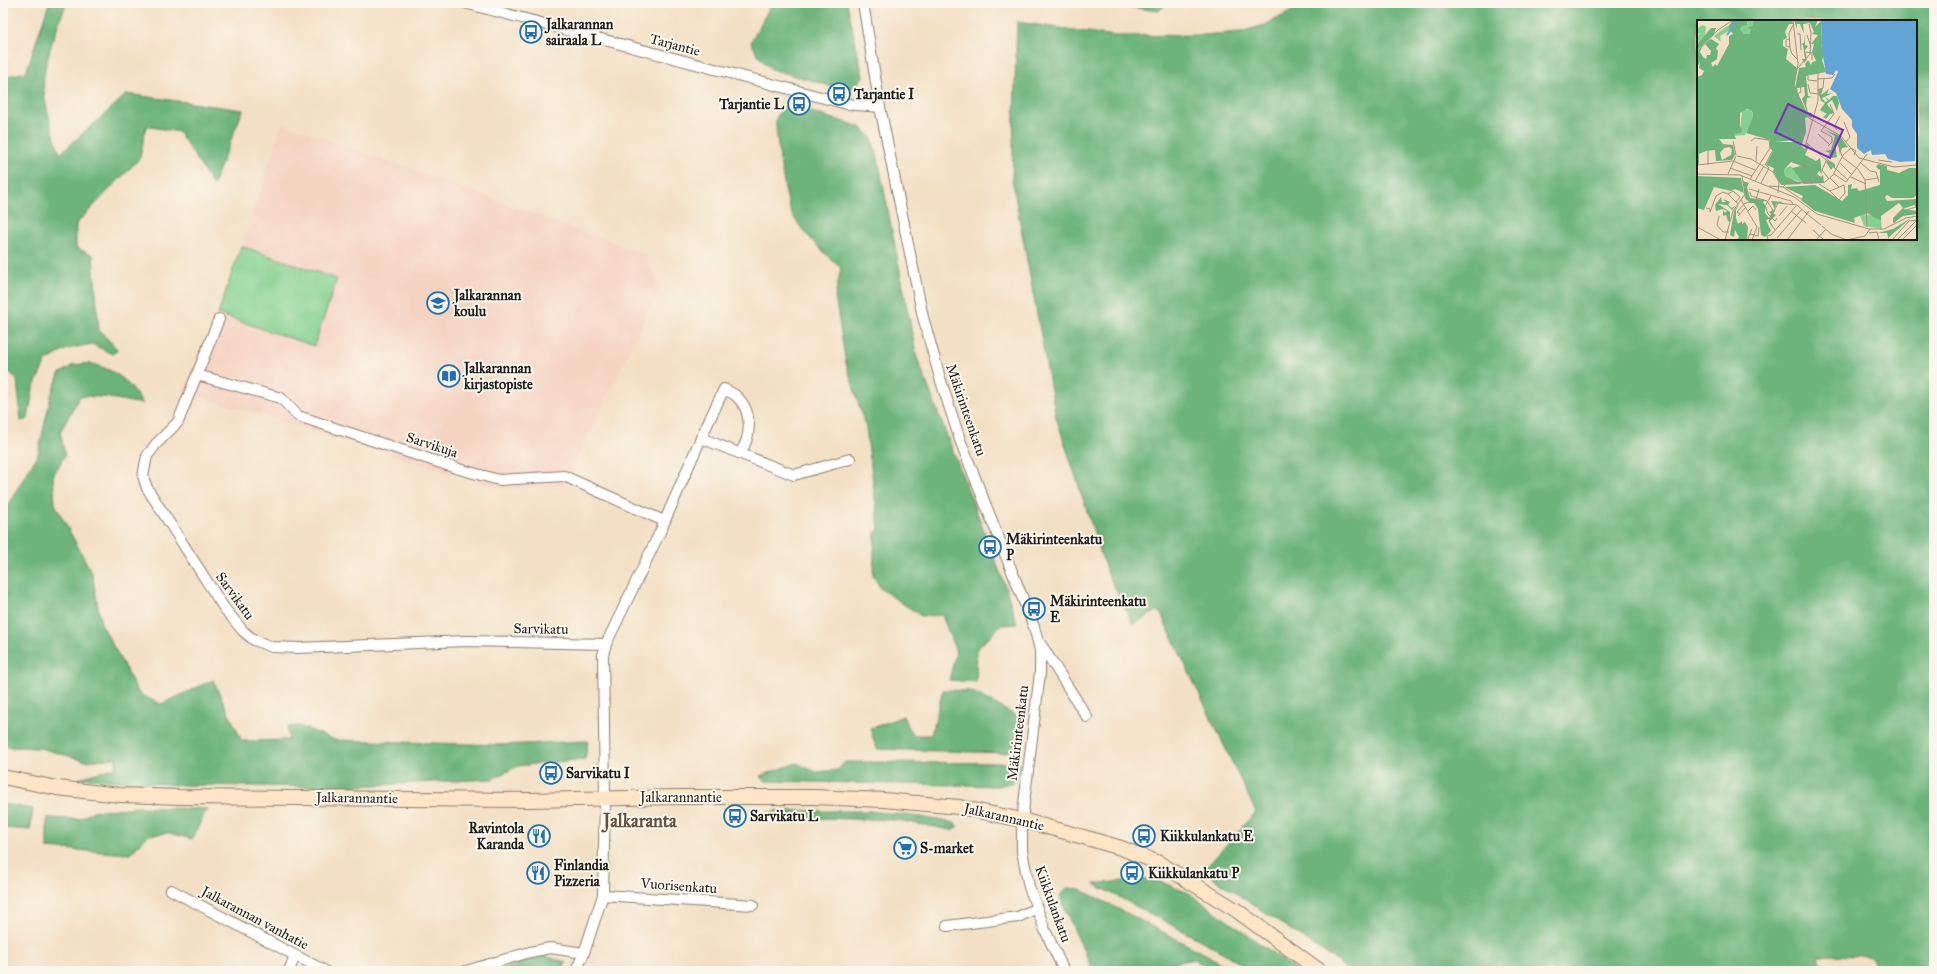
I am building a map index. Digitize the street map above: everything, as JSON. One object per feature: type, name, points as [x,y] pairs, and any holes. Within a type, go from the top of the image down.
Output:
[{"type":"main road","name":"Jalkarannantie","points":[[3,777],[57,788],[128,796],[528,800],[813,797],[884,800],[959,807],[1022,820],[1121,848],[1159,863],[1236,910],[1320,971]]},
{"type":"street","name":"Tarjantie","points":[[465,3],[847,104],[880,107]]},
{"type":"street","name":"Mäkirinteenkatu","points":[[863,3],[880,107],[923,317],[940,378],[960,440],[1034,628],[1040,650],[1040,673],[1022,820]]},
{"type":"street","name":"Sarvikatu","points":[[219,319],[178,422],[156,444],[147,456],[142,476],[147,488],[224,608],[243,631],[254,640],[272,647],[298,648],[466,641],[606,644]]},
{"type":"street","name":"Sarvikuja","points":[[197,375],[281,398],[298,416],[459,469],[499,480],[564,476],[664,521]]},
{"type":"street","points":[[576,971],[584,953],[603,895],[605,798],[603,655],[606,644],[724,389],[735,395],[745,408],[750,428],[746,446],[740,453]]},
{"type":"street","points":[[701,438],[794,475],[850,459]]},
{"type":"street","points":[[1037,638],[1087,717]]},
{"type":"street","name":"Kiikkulankatu","points":[[1022,820],[1025,870],[1037,908],[1064,971]]},
{"type":"street","name":"Jalkarannan vanhatie","points":[[171,890],[325,971]]},
{"type":"street","name":"Vuorisenkatu","points":[[603,895],[753,905]]},
{"type":"street","points":[[947,926],[1018,917],[1037,908]]},
{"type":"street","points":[[466,971],[530,952],[550,948],[584,953]]},
{"type":"street","points":[[289,971],[295,955]]},
{"type":"shaded area","name":"Jalkarannan koulu","points":[[282,123],[645,254],[660,287],[564,486],[502,489],[182,391],[219,319]]},
{"type":"green space","points":[[49,3],[67,3],[50,49],[44,76],[44,94],[46,105],[60,154],[127,94],[243,110],[213,185],[179,132],[146,126],[140,158],[76,224],[76,248],[93,255],[99,330],[118,350],[112,354],[92,344],[67,349],[46,361],[33,389],[28,419],[21,421],[17,379],[3,366],[3,77],[26,72]]},
{"type":"green space","points":[[772,3],[847,3],[863,77],[853,88],[834,87],[771,69],[759,57],[751,42]]},
{"type":"green space","points":[[1100,3],[1169,3],[1158,11]]},
{"type":"green space","points":[[1307,3],[1934,3],[1934,971],[1871,971],[1876,965],[1869,956],[1818,955],[1820,962],[1835,968],[1836,971],[1348,971],[1337,961],[1203,871],[1256,812],[1159,610],[1133,624],[1107,572],[1056,417],[1012,179],[1017,22],[1116,36],[1203,35],[1240,32],[1265,25]]},
{"type":"green space","points":[[787,105],[861,127],[871,137],[877,154],[917,358],[1006,588],[1017,624],[1001,625],[977,649],[976,682],[949,680],[956,652],[942,615],[921,616],[881,589],[873,575],[875,533],[879,529],[866,428],[846,363],[835,297],[841,268],[809,237],[793,216],[790,209],[776,128],[776,120],[780,112]]},
{"type":"green space","points":[[241,246],[337,279],[314,346],[218,314]]},
{"type":"green space","points":[[90,363],[115,373],[127,383],[143,404],[104,397],[80,396],[60,432],[65,455],[53,476],[55,504],[92,573],[101,623],[139,694],[161,704],[213,680],[242,741],[289,740],[287,727],[300,726],[335,740],[500,745],[588,741],[585,759],[518,766],[492,779],[336,787],[176,785],[80,778],[116,767],[116,758],[86,761],[40,748],[8,747],[3,743],[3,513],[38,454],[51,395],[59,374],[73,365]]},
{"type":"green space","points":[[943,690],[971,691],[1022,719],[1018,748],[1004,753],[877,749],[870,729],[903,716],[913,735],[931,735]]},
{"type":"green space","points":[[845,762],[1021,763],[1017,781],[999,786],[766,781],[760,776],[797,763],[816,772],[838,770]]},
{"type":"green space","points":[[3,804],[33,809],[30,830],[3,828]]},
{"type":"green space","points":[[139,807],[207,809],[192,839],[168,833],[149,835],[130,854],[47,848],[47,818],[80,819],[93,811]]},
{"type":"green space","points":[[775,811],[870,811],[955,823],[958,827],[951,830],[897,820],[767,817],[765,813]]},
{"type":"green space","points":[[1142,879],[1161,882],[1189,893],[1298,971],[1251,971],[1219,950],[1094,884]]},
{"type":"green space","points":[[1067,888],[1080,889],[1209,956],[1230,971],[1205,971],[1206,969],[1195,959],[1147,967],[1143,971],[1093,971],[1062,903],[1060,895]]},
{"type":"green space","points":[[544,956],[566,962],[563,971],[496,971]]},
{"type":"place","name":"Jalkarannan sairaala L","points":[[531,32]]},
{"type":"place","name":"Tarjantie I","points":[[839,94]]},
{"type":"place","name":"Tarjantie L","points":[[799,104]]},
{"type":"place","name":"Jalkarannan koulu","points":[[438,303]]},
{"type":"place","name":"Jalkarannan kirjastopiste","points":[[449,376]]},
{"type":"place","name":"Mäkirinteenkatu P","points":[[990,547]]},
{"type":"place","name":"Mäkirinteenkatu E","points":[[1034,609]]},
{"type":"place","name":"Sarvikatu I","points":[[551,773]]},
{"type":"place","name":"Sarvikatu L","points":[[735,816]]},
{"type":"place","name":"Ravintola Karanda","points":[[539,836]]},
{"type":"place","name":"Kiikkulankatu E","points":[[1144,836]]},
{"type":"place","name":"S-market","points":[[905,848]]},
{"type":"place","name":"Finlandia Pizzeria","points":[[538,873]]},
{"type":"place","name":"Kiikkulankatu P","points":[[1132,873]]},
{"type":"district","name":"Jalkaranta","points":[[640,821]]}]
